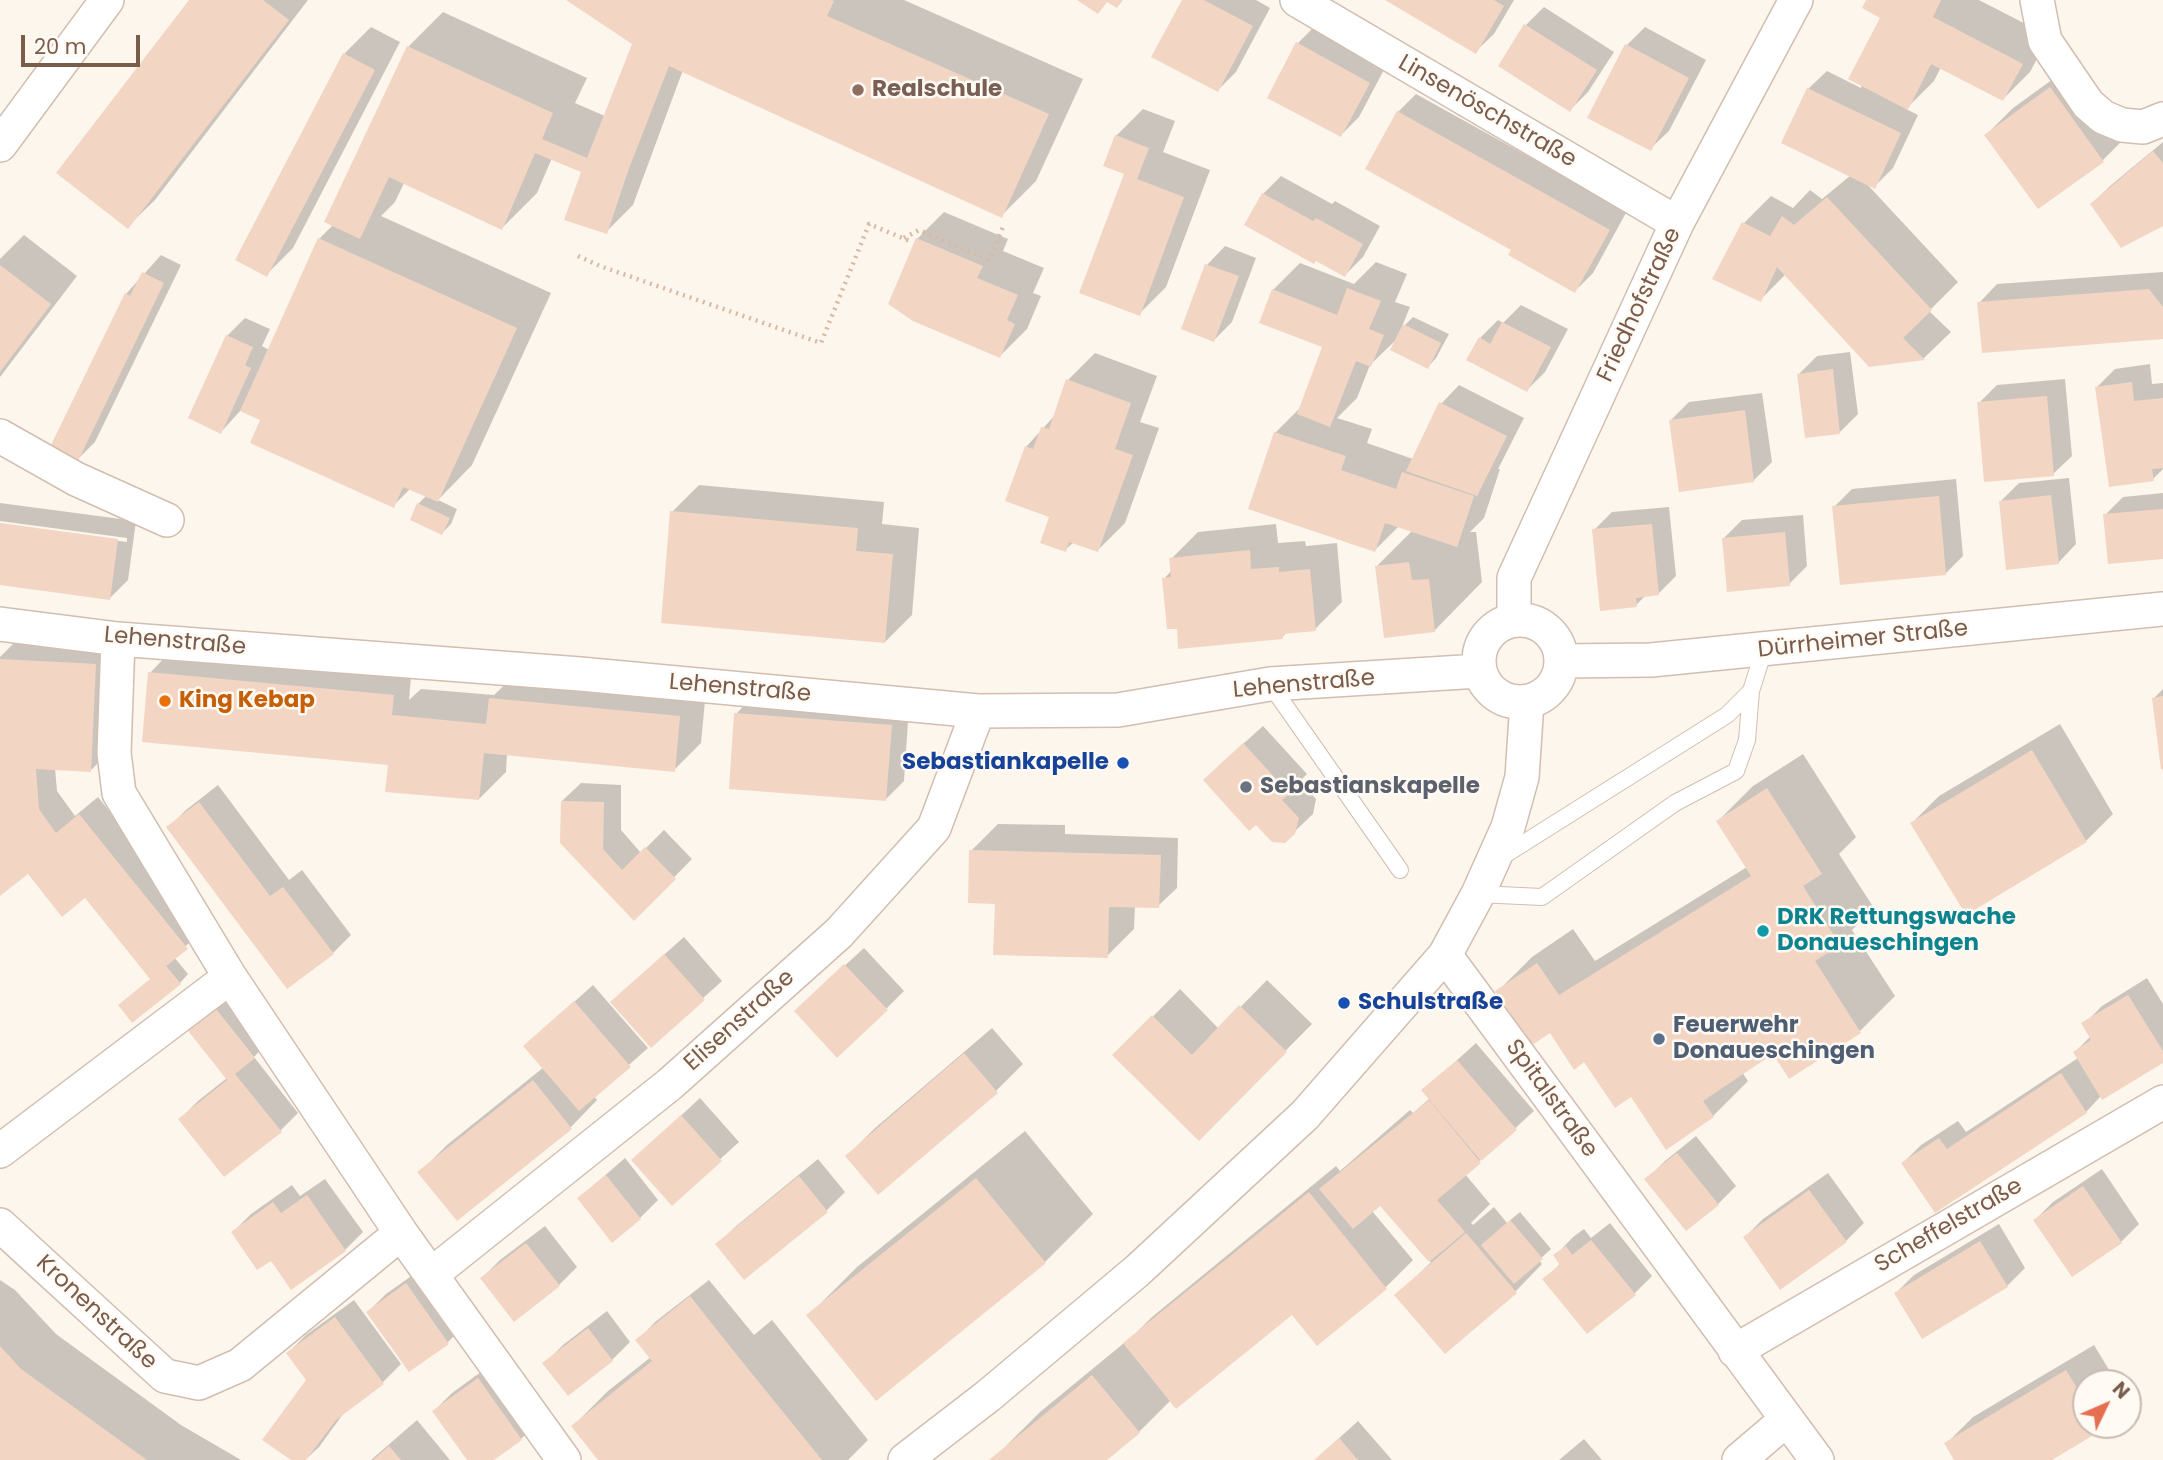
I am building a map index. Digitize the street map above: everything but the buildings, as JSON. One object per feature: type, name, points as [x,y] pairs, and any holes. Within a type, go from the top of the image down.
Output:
[{"type":"street","points":[[0,145],[107,0]]},
{"type":"street","name":"Linsenöschstraße","points":[[1297,0],[1677,223]]},
{"type":"street","name":"Friedhofstraße","points":[[1514,620],[1514,578],[1677,223],[1796,0]]},
{"type":"street","points":[[2037,0],[2045,41],[2088,104],[2103,117],[2122,125],[2143,127],[2163,119]]},
{"type":"street","points":[[0,436],[76,478],[167,520]]},
{"type":"street","name":"Dürrheimer Straße","points":[[1561,661],[1651,660],[2163,608]]},
{"type":"street","points":[[1514,620],[1531,621],[1547,630],[1558,644],[1561,661],[1559,675],[1552,687],[1541,697],[1527,702],[1512,702],[1497,696],[1486,686],[1479,671],[1479,654],[1485,638],[1498,626],[1514,620]]},
{"type":"street","name":"Lehenstraße","points":[[0,624],[118,639],[580,674],[978,711],[1118,710],[1270,684],[1479,671]]},
{"type":"street","points":[[118,639],[114,753],[120,793],[230,977],[401,1233],[565,1460]]},
{"type":"street","points":[[905,1460],[988,1396],[1138,1271],[1305,1115],[1445,955],[1478,894],[1508,827],[1522,777],[1527,702]]},
{"type":"street","name":"Elisenstraße","points":[[432,1273],[670,1084],[839,933],[934,828],[978,711]]},
{"type":"street","name":"Spitalstraße","points":[[1445,955],[1816,1460]]},
{"type":"street","points":[[0,1151],[230,977]]},
{"type":"street","name":"Scheffelstraße","points":[[1735,1351],[2163,1102]]},
{"type":"street","name":"Kronenstraße","points":[[0,1225],[165,1376],[199,1384],[240,1364],[401,1233]]},
{"type":"street","points":[[1739,1460],[1786,1420]]},
{"type":"lane","points":[[1478,894],[1542,897],[1675,803],[1736,771],[1747,740],[1751,691],[1764,650]]},
{"type":"lane","points":[[1270,684],[1400,870]]},
{"type":"lane","points":[[1492,863],[1727,715],[1751,691]]},
{"type":"path","points":[[578,256],[821,344],[869,224],[912,242]]},
{"type":"path","points":[[902,238],[919,230],[989,260],[1003,227]]},
{"type":"place","name":"Realschule","points":[[858,90]]},
{"type":"place","name":"King Kebap","points":[[165,701]]},
{"type":"place","name":"Sebastiankapelle","points":[[1123,763]]},
{"type":"place","name":"Sebastianskapelle","points":[[1246,787]]},
{"type":"place","name":"DRK Rettungswache Donaueschingen","points":[[1763,931]]},
{"type":"place","name":"Schulstraße","points":[[1344,1003]]},
{"type":"place","name":"Feuerwehr Donaueschingen","points":[[1659,1039]]}]
